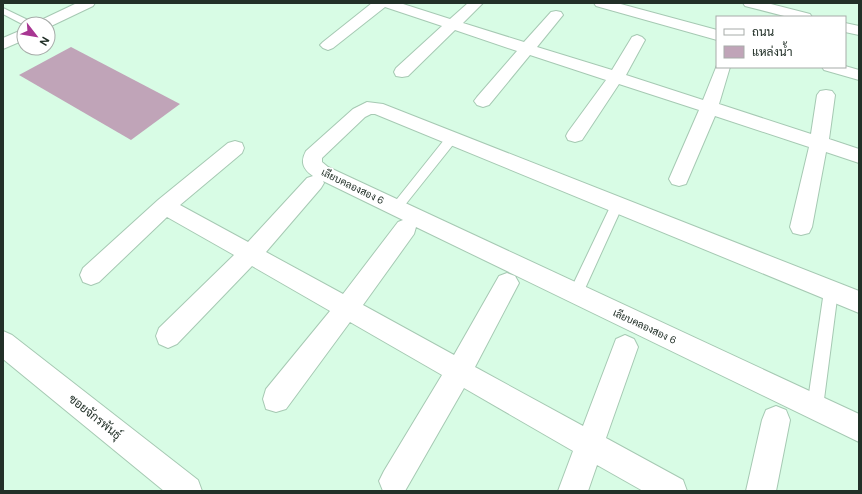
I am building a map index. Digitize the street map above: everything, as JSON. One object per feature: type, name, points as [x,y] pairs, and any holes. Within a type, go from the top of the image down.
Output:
[{"type":"street","points":[[56,18],[88,3]]},
{"type":"street","points":[[328,46],[381,3]]},
{"type":"street","points":[[386,3],[859,156]]},
{"type":"street","points":[[402,72],[476,3]]},
{"type":"street","points":[[602,3],[716,35]]},
{"type":"street","points":[[750,3],[802,16]]},
{"type":"street","points":[[483,101],[556,15]]},
{"type":"street","points":[[846,27],[859,30]]},
{"type":"street","points":[[3,44],[16,38]]},
{"type":"street","points":[[575,136],[616,77],[637,40]]},
{"type":"street","points":[[679,179],[709,108],[723,68]]},
{"type":"street","points":[[834,68],[859,75]]},
{"type":"street","points":[[800,227],[819,143],[826,95]]},
{"type":"street","name":"เลียบคลองสอง 6","points":[[859,302],[377,108],[367,108],[359,113],[313,156],[312,165],[321,172],[401,218],[576,293],[859,428]]},
{"type":"street","points":[[91,275],[166,206],[235,148]]},
{"type":"street","points":[[168,336],[250,254],[314,183]]},
{"type":"street","points":[[166,206],[672,491]]},
{"type":"street","points":[[276,399],[347,308],[401,218]]},
{"type":"street","points":[[394,481],[459,371],[507,284]]},
{"type":"street","name":"ซอยจักรพันธุ์","points":[[3,343],[187,491]]},
{"type":"street","points":[[573,491],[591,445],[625,347]]},
{"type":"street","points":[[761,491],[776,420]]},
{"type":"lane","points":[[3,11],[16,18]]},
{"type":"lane","points":[[401,218],[452,138]]},
{"type":"lane","points":[[576,293],[617,205]]},
{"type":"lane","points":[[815,406],[831,291]]},
{"type":"water","points":[[71,47],[180,104],[131,140],[19,75]]}]
